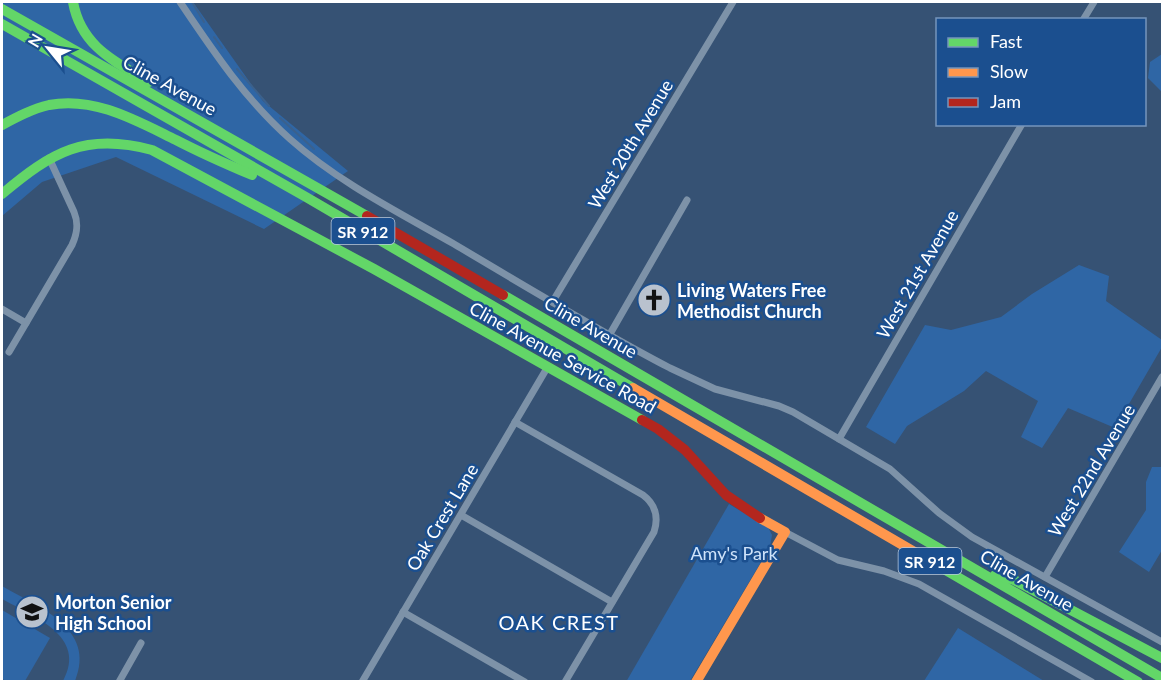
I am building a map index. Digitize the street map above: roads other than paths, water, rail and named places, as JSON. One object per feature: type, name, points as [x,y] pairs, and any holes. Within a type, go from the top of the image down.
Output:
[{"type":"main road","points":[[73,2],[78,25],[98,48],[277,164]]},
{"type":"main road","name":"Cline Avenue","points":[[2,9],[277,164],[1162,678]]},
{"type":"main road","name":"Cline Avenue","points":[[2,24],[306,197],[1138,681]]},
{"type":"main road","points":[[2,125],[23,112],[64,103],[91,105],[123,113],[230,166],[306,197]]},
{"type":"main road","name":"Cline Avenue Service Road","points":[[2,194],[21,177],[49,158],[76,146],[118,141],[137,144],[152,150],[380,272],[674,440],[726,495],[785,532]]},
{"type":"main road","points":[[696,681],[785,532]]},
{"type":"main road","points":[[977,570],[1014,580],[1162,658]]},
{"type":"street","name":"Cline Avenue","points":[[180,2],[225,68],[255,106],[326,168],[662,364],[699,383],[783,408],[839,439],[890,469],[965,533],[1162,642]]},
{"type":"street","name":"West 20th Avenue","points":[[553,302],[733,2]]},
{"type":"street","points":[[1084,18],[1094,2]]},
{"type":"street","name":"West 21st Avenue","points":[[839,439],[1021,126]]},
{"type":"street","points":[[9,352],[72,246],[77,232],[77,219],[49,158]]},
{"type":"street","points":[[610,334],[687,200]]},
{"type":"street","points":[[2,309],[26,323]]},
{"type":"street","name":"Oak Crest Lane","points":[[362,681],[547,368]]},
{"type":"street","name":"West 22nd Avenue","points":[[1045,577],[1162,377]]},
{"type":"street","points":[[515,422],[643,495],[649,499],[656,513],[654,532],[565,681]]},
{"type":"street","points":[[461,515],[612,602]]},
{"type":"street","name":"Cline Avenue Service Road","points":[[785,532],[838,560],[884,571],[926,587],[1092,681]]},
{"type":"street","points":[[403,612],[525,681]]},
{"type":"street","points":[[118,681],[141,644]]},
{"type":"waterway","points":[[192,2],[204,22]]},
{"type":"waterway","points":[[214,37],[222,48]]},
{"type":"waterway","points":[[237,69],[269,106]]},
{"type":"waterway","points":[[280,118],[314,149]]},
{"type":"place","name":"Living Waters Free Methodist Church","points":[[654,300]]},
{"type":"place","name":"Morton Senior High School","points":[[32,612]]},
{"type":"district","name":"OAK CREST","points":[[559,622]]},
{"type":"park label","name":"Amy's Park","points":[[734,553]]}]
